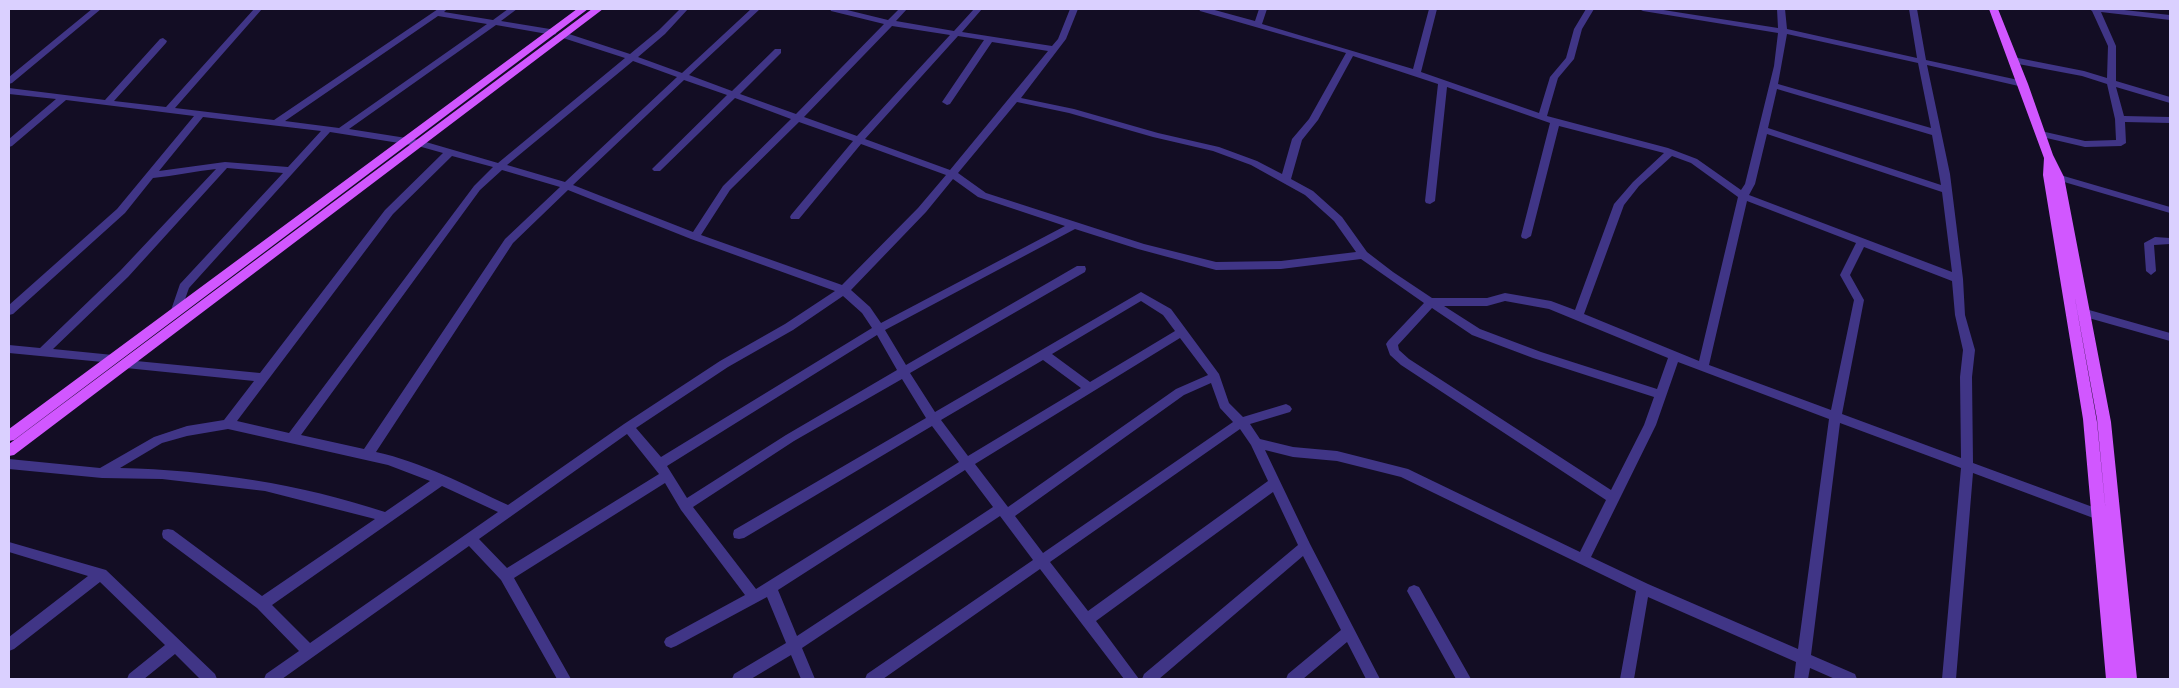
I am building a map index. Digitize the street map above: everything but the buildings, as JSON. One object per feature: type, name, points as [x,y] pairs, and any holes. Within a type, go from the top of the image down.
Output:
[{"type":"main road","points":[[9,451],[419,143],[558,34],[583,9]]},
{"type":"main road","points":[[9,436],[405,140],[558,34],[598,9]]},
{"type":"main road","points":[[1993,9],[2048,154],[2085,312],[2104,422],[2129,679]]},
{"type":"main road","points":[[2053,176],[2071,309],[2090,419],[2114,679]]},
{"type":"street","points":[[9,81],[97,9]]},
{"type":"street","points":[[168,110],[258,9]]},
{"type":"street","points":[[341,131],[514,9]]},
{"type":"street","points":[[292,438],[477,188],[499,167],[662,32],[684,9]]},
{"type":"street","points":[[368,454],[508,241],[756,9]]},
{"type":"street","points":[[834,9],[890,23],[1054,49]]},
{"type":"street","points":[[695,237],[726,188],[798,118],[903,9]]},
{"type":"street","points":[[795,217],[860,139],[978,9]]},
{"type":"street","points":[[271,679],[628,427],[724,364],[789,327],[844,290],[922,210],[1015,99],[1062,39],[1074,9]]},
{"type":"street","points":[[1203,9],[1351,52],[1555,122],[1670,152],[1694,161],[1743,196],[1958,278]]},
{"type":"street","points":[[1258,24],[1263,9]]},
{"type":"street","points":[[1416,73],[1433,9]]},
{"type":"street","points":[[1542,117],[1554,78],[1570,58],[1578,30],[1590,9]]},
{"type":"street","points":[[1643,9],[1783,31],[2023,84]]},
{"type":"street","points":[[1703,367],[1743,196],[1750,184],[1773,86],[1783,31],[1781,9]]},
{"type":"street","points":[[1913,9],[1947,190],[1958,278],[1960,315],[1969,350],[1966,377],[1967,467],[1949,679]]},
{"type":"street","points":[[2094,9],[2170,17]]},
{"type":"street","points":[[2041,134],[2085,144],[2121,144],[2120,119],[2111,83],[2112,46],[2094,9]]},
{"type":"street","points":[[276,123],[440,11],[492,23],[558,34],[630,57],[952,174],[982,195],[1142,247],[1216,266],[1281,265],[1364,255]]},
{"type":"street","points":[[946,102],[990,38]]},
{"type":"street","points":[[107,103],[163,41]]},
{"type":"street","points":[[657,169],[778,51]]},
{"type":"street","points":[[1286,179],[1298,139],[1313,120],[1351,52]]},
{"type":"street","points":[[2013,60],[2076,72],[2170,100]]},
{"type":"street","points":[[1430,201],[1443,82]]},
{"type":"street","points":[[1773,86],[1937,133]]},
{"type":"street","points":[[9,91],[328,129],[419,143],[566,185],[695,237],[844,290],[866,310],[933,418],[1132,679]]},
{"type":"street","points":[[9,144],[63,98]]},
{"type":"street","points":[[1015,99],[1071,111],[1156,135],[1216,149],[1254,163],[1309,193],[1338,219],[1364,255],[1389,275],[1476,332],[1537,355],[1661,396]]},
{"type":"street","points":[[9,311],[121,211],[200,114]]},
{"type":"street","points":[[2120,119],[2169,122]]},
{"type":"street","points":[[1526,236],[1555,122]]},
{"type":"street","points":[[175,313],[184,287],[328,129]]},
{"type":"street","points":[[1762,129],[1947,190]]},
{"type":"street","points":[[1578,316],[1619,204],[1636,184],[1670,152]]},
{"type":"street","points":[[228,424],[389,212],[449,153]]},
{"type":"street","points":[[150,175],[178,174],[195,168],[225,165],[290,170]]},
{"type":"street","points":[[42,353],[124,274],[225,165]]},
{"type":"street","points":[[2053,176],[2170,210]]},
{"type":"street","points":[[660,464],[879,329],[1074,225]]},
{"type":"street","points":[[2151,271],[2149,243],[2155,240],[2170,241]]},
{"type":"street","points":[[1801,679],[1835,417],[1859,300],[1845,275],[1862,242]]},
{"type":"street","points":[[685,506],[790,438],[1081,269]]},
{"type":"street","points":[[739,534],[1141,296],[1168,312],[1215,377],[1224,405],[1256,443],[1305,547],[1373,679]]},
{"type":"street","points":[[1614,499],[1405,362],[1394,352],[1392,344],[1431,302],[1487,302],[1505,297],[1550,305],[1674,356],[2113,520]]},
{"type":"street","points":[[2071,309],[2170,337]]},
{"type":"street","points":[[671,642],[770,588],[967,463],[1182,332]]},
{"type":"street","points":[[9,349],[113,359]]},
{"type":"street","points":[[1043,354],[1090,388]]},
{"type":"street","points":[[1583,560],[1650,425],[1674,356]]},
{"type":"street","points":[[126,364],[262,378]]},
{"type":"street","points":[[739,679],[794,646],[1004,511],[1180,392],[1215,377]]},
{"type":"street","points":[[872,679],[1240,422],[1286,409]]},
{"type":"street","points":[[102,473],[158,440],[187,431],[228,424],[390,460],[441,480],[509,511]]},
{"type":"street","points":[[628,427],[660,464],[685,506],[754,597]]},
{"type":"street","points":[[1256,443],[1292,452],[1337,456],[1404,473],[1643,588],[1850,679]]},
{"type":"street","points":[[9,464],[102,473],[162,474],[265,486],[357,508],[385,518]]},
{"type":"street","points":[[506,576],[666,476]]},
{"type":"street","points":[[262,604],[441,480]]},
{"type":"street","points":[[1087,620],[1275,483]]},
{"type":"street","points":[[168,534],[262,604],[309,652]]},
{"type":"street","points":[[470,539],[506,576],[564,679]]},
{"type":"street","points":[[9,547],[101,574],[210,679]]},
{"type":"street","points":[[1149,679],[1305,547]]},
{"type":"street","points":[[9,644],[101,574]]},
{"type":"street","points":[[770,588],[808,679]]},
{"type":"street","points":[[1627,679],[1643,588]]},
{"type":"street","points":[[1414,590],[1464,679]]},
{"type":"street","points":[[1292,679],[1349,632]]},
{"type":"street","points":[[134,679],[176,646]]}]
